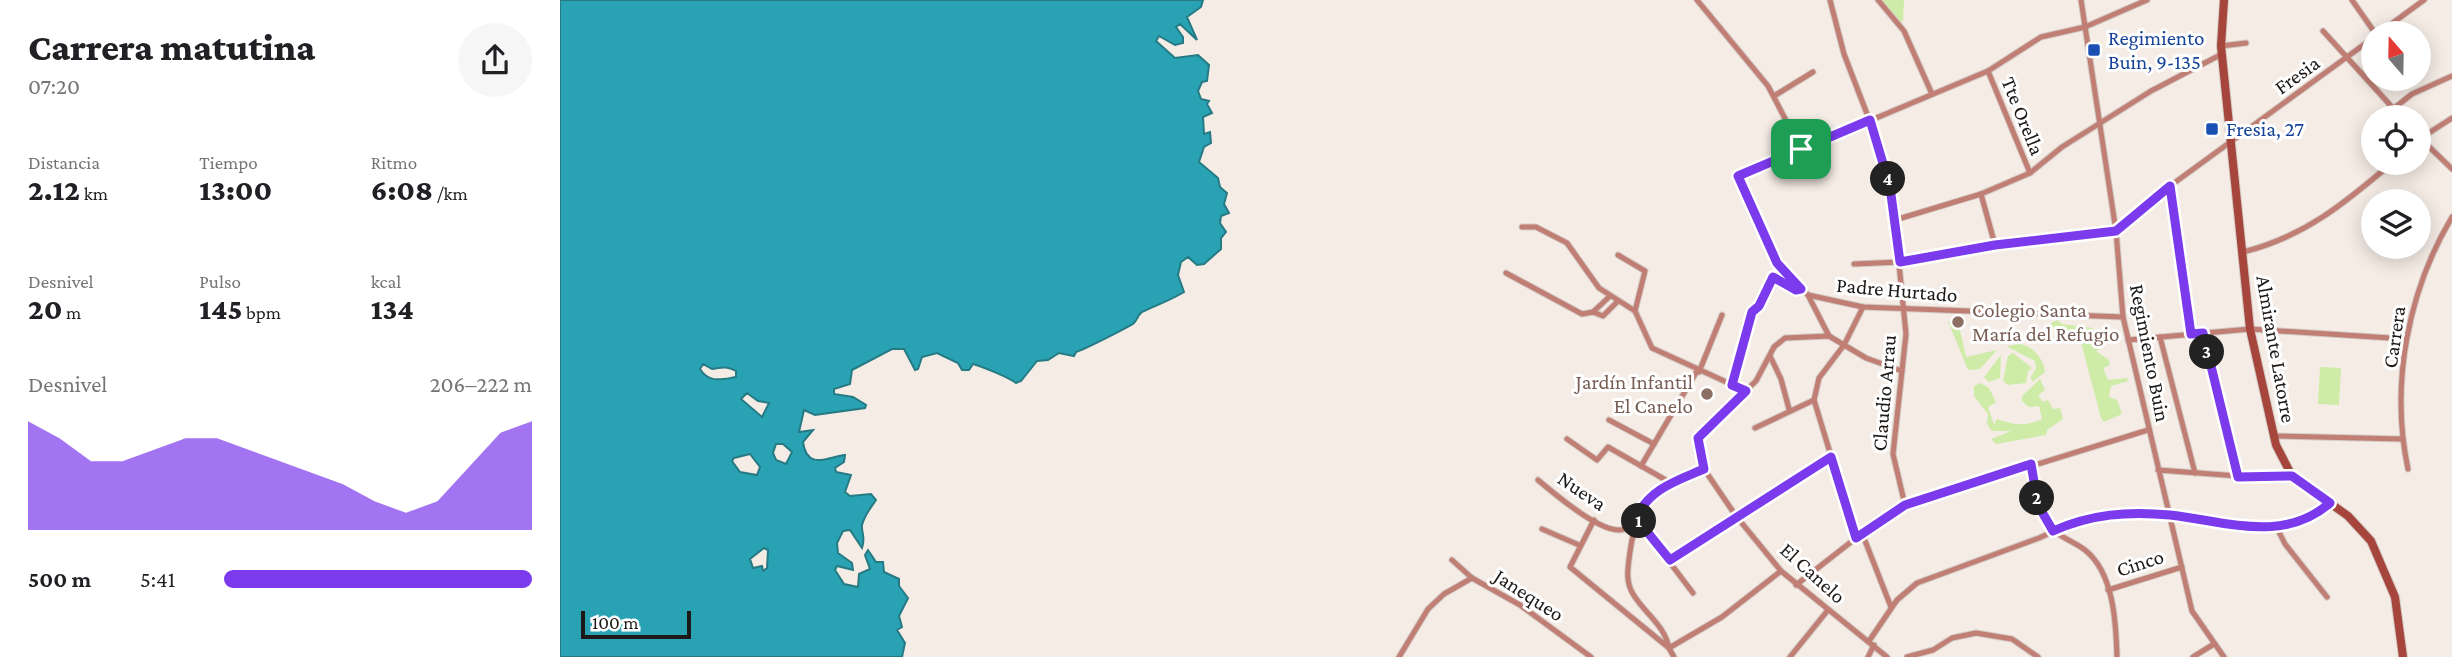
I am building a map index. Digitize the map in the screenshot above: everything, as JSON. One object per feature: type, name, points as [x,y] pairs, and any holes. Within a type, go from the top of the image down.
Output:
[{"type":"main road","name":"Almirante Latorre","points":[[2224,0],[2222,50],[2250,329],[2273,436],[2292,476],[2357,524],[2381,559],[2398,607],[2403,657]]},
{"type":"street","points":[[1697,0],[1774,96],[1801,149],[1988,71],[2041,37],[2085,27],[2147,0]]},
{"type":"street","name":"Claudio Arrau","points":[[1831,0],[1844,54],[1886,170],[1895,220],[1904,309],[1902,371],[1893,454],[1905,505]]},
{"type":"street","points":[[1878,0],[1904,31],[1932,94]]},
{"type":"street","name":"Regimiento Buin","points":[[2081,0],[2116,231],[2123,317],[2128,340],[2192,611],[2224,657]]},
{"type":"street","points":[[2351,0],[2366,21]]},
{"type":"street","name":"Fresia","points":[[2395,21],[2424,0]]},
{"type":"street","points":[[2323,31],[2390,105]]},
{"type":"street","points":[[1895,220],[1981,194],[2030,173],[2062,147],[2161,85],[2222,50],[2246,43]]},
{"type":"street","name":"Fresia","points":[[2116,231],[2170,186],[2361,46]]},
{"type":"street","name":"Tte Orella","points":[[1988,71],[2030,173]]},
{"type":"street","points":[[1774,96],[1813,72]]},
{"type":"street","points":[[2397,105],[2412,94],[2452,76]]},
{"type":"street","points":[[2431,131],[2452,118]]},
{"type":"street","name":"Padre Hurtado","points":[[1801,149],[1738,176],[1777,263],[1808,295],[1863,307],[2123,317]]},
{"type":"street","points":[[2431,149],[2452,169]]},
{"type":"street","points":[[2243,252],[2280,241],[2316,223],[2339,208],[2378,175]]},
{"type":"street","points":[[2170,186],[2191,334]]},
{"type":"street","points":[[1981,194],[1995,245]]},
{"type":"street","name":"Carrera","points":[[2408,468],[2402,439],[2406,339],[2426,268],[2452,217]]},
{"type":"street","points":[[1522,227],[1536,227],[1567,243],[1588,274],[1609,297],[1634,311],[1652,348],[1746,391]]},
{"type":"street","points":[[1854,264],[1900,262],[1995,245],[2116,231]]},
{"type":"street","points":[[1618,255],[1646,271],[1634,311]]},
{"type":"street","points":[[1506,273],[1574,312],[1592,312],[1603,316],[1617,302]]},
{"type":"street","points":[[1732,385],[1752,312],[1759,306],[1773,277],[1796,290],[1801,289]]},
{"type":"street","points":[[1808,295],[1829,336],[1877,363],[1902,371]]},
{"type":"street","points":[[1592,312],[1609,297]]},
{"type":"street","points":[[1856,538],[1814,400],[1819,378],[1844,345],[1863,307]]},
{"type":"street","points":[[1641,466],[1698,371],[1722,315]]},
{"type":"street","points":[[2128,340],[2250,329],[2406,339]]},
{"type":"street","points":[[2203,333],[2238,477]]},
{"type":"street","points":[[1674,657],[1662,628],[1637,600],[1628,583],[1627,569],[1636,518],[1648,498],[1671,483],[1704,469],[1697,444],[1699,434],[1760,375],[1777,344],[1785,338],[1829,336]]},
{"type":"street","points":[[2160,337],[2195,473]]},
{"type":"street","points":[[1770,356],[1781,379],[1789,409]]},
{"type":"street","points":[[1755,428],[1789,409],[1814,400]]},
{"type":"street","points":[[1609,420],[1654,444]]},
{"type":"street","points":[[1796,585],[1856,538],[1905,505],[2148,430]]},
{"type":"street","points":[[2273,436],[2402,439]]},
{"type":"street","points":[[1567,439],[1597,460],[1608,447],[1671,483]]},
{"type":"street","points":[[1670,560],[1831,457]]},
{"type":"street","points":[[2031,464],[2038,505],[2053,531],[2091,556],[2102,573],[2115,618],[2117,657]]},
{"type":"street","name":"El Canelo","points":[[1704,469],[1736,516],[1781,571],[1887,657]]},
{"type":"street","points":[[2158,470],[2238,477],[2292,476]]},
{"type":"street","name":"Nueva","points":[[1538,480],[1564,502],[1619,531],[1636,518]]},
{"type":"street","points":[[1868,657],[1872,643],[1891,607],[1909,589],[1926,579],[2095,516],[2168,515],[2277,528],[2302,521],[2330,503]]},
{"type":"street","points":[[1636,518],[1693,593]]},
{"type":"street","points":[[1594,520],[1570,567],[1670,648]]},
{"type":"street","points":[[2277,528],[2285,544],[2327,597]]},
{"type":"street","points":[[1542,529],[1579,545]]},
{"type":"street","points":[[1863,533],[1891,607]]},
{"type":"street","name":"Janequeo","points":[[1452,560],[1472,578],[1520,605],[1591,657]]},
{"type":"street","name":"Cinco","points":[[2108,590],[2182,567]]},
{"type":"street","points":[[1670,648],[1730,612],[1781,571]]},
{"type":"street","points":[[1399,657],[1428,609],[1444,594],[1472,578]]},
{"type":"street","points":[[1790,657],[1828,610]]},
{"type":"street","points":[[1908,657],[1933,650],[1952,638],[1968,634],[2012,639],[2038,657]]},
{"type":"street","points":[[2193,657],[2214,644]]},
{"type":"street","points":[[1933,650],[1940,657]]},
{"type":"green space","points":[[1880,0],[1904,0],[1903,21],[1899,22]]},
{"type":"green space","points":[[2058,320],[2062,324],[2093,328],[2097,344],[2104,343],[2105,347],[2096,351],[2109,360],[2110,365],[2103,368],[2108,380],[2127,378],[2128,381],[2111,386],[2109,397],[2117,400],[2122,414],[2104,422],[2101,418],[2078,331],[2051,329],[2051,323]]},
{"type":"green space","points":[[1948,321],[1959,326],[1966,357],[1997,350],[1980,369],[1968,370]]},
{"type":"green space","points":[[2019,344],[2033,350],[2044,367],[2045,372],[2032,382],[2035,361],[2006,346]]},
{"type":"green space","points":[[2013,353],[2032,368],[2028,371],[2026,383],[2008,385],[2003,381],[2008,356]]},
{"type":"green space","points":[[2001,355],[2000,378],[1989,382],[1984,377]]},
{"type":"green space","points":[[2320,367],[2341,368],[2339,405],[2318,404]]},
{"type":"green space","points":[[2040,379],[2045,390],[2038,395],[2043,402],[2048,400],[2053,409],[2060,408],[2063,419],[2047,430],[2046,435],[1996,444],[1991,439],[2011,431],[1992,431],[1987,424],[1988,414],[1974,396],[1974,386],[1981,383],[1989,388],[1996,402],[1988,407],[1994,425],[1997,419],[2025,424],[2042,419],[2039,406],[2029,407],[2022,401],[2022,396]]},
{"type":"water","points":[[560,0],[1203,0],[1201,7],[1187,17],[1197,40],[1180,24],[1176,27],[1183,37],[1183,43],[1175,45],[1159,36],[1156,41],[1175,58],[1198,55],[1209,65],[1207,81],[1202,82],[1198,91],[1201,99],[1209,101],[1207,104],[1212,113],[1203,117],[1204,134],[1210,132],[1211,143],[1204,147],[1199,162],[1218,178],[1220,187],[1227,193],[1224,204],[1229,213],[1221,216],[1220,223],[1226,232],[1221,238],[1221,249],[1204,264],[1197,265],[1188,257],[1181,262],[1178,275],[1184,292],[1142,312],[1134,323],[1076,352],[1074,356],[1059,353],[1048,360],[1037,361],[1021,381],[1016,383],[973,364],[969,370],[962,370],[958,363],[937,353],[922,357],[918,369],[915,370],[904,349],[892,349],[852,370],[850,384],[834,389],[834,394],[853,397],[866,405],[865,408],[815,415],[804,410],[799,432],[813,430],[803,442],[809,457],[820,460],[845,455],[844,462],[835,468],[836,472],[851,475],[845,492],[850,496],[871,494],[876,500],[862,525],[862,548],[850,530],[843,531],[837,543],[838,553],[852,563],[853,570],[837,566],[835,570],[844,584],[858,587],[859,574],[870,569],[865,555],[868,550],[876,562],[883,562],[884,572],[899,579],[899,586],[908,598],[899,616],[902,627],[897,630],[905,643],[902,657],[560,657]],"holes":[[[703,364],[712,369],[729,368],[736,371],[736,377],[712,379],[700,369]],[[747,393],[758,401],[769,403],[762,417],[741,399]],[[776,444],[783,444],[792,452],[786,464],[776,460],[773,453]],[[750,454],[760,467],[757,475],[740,472],[732,461]],[[764,548],[768,550],[767,568],[763,571],[762,566],[753,568],[750,559]]]},
{"type":"place","name":"Regimiento Buin, 9-135","points":[[2094,50]]},
{"type":"place","name":"Fresia, 27","points":[[2212,129]]},
{"type":"place","name":"Colegio Santa María del Refugio","points":[[1958,322]]},
{"type":"place","name":"Jardín Infantil El Canelo","points":[[1707,394]]},
{"type":"route","points":[[1870,120],[1890,187],[1900,262],[1995,245],[2116,231],[2170,186],[2182,253],[2191,334],[2203,333],[2238,477],[2292,476],[2330,503],[2302,521],[2277,528],[2168,515],[2103,515],[2081,519],[2053,531],[2045,522],[2038,505],[2031,464],[1905,505],[1886,515],[1856,538],[1831,457],[1670,560],[1636,518],[1639,511],[1659,489],[1704,469],[1697,444],[1698,438],[1746,391],[1732,385],[1748,322],[1773,277],[1796,290],[1801,289],[1777,263],[1738,176],[1801,149],[1870,120]]}]
